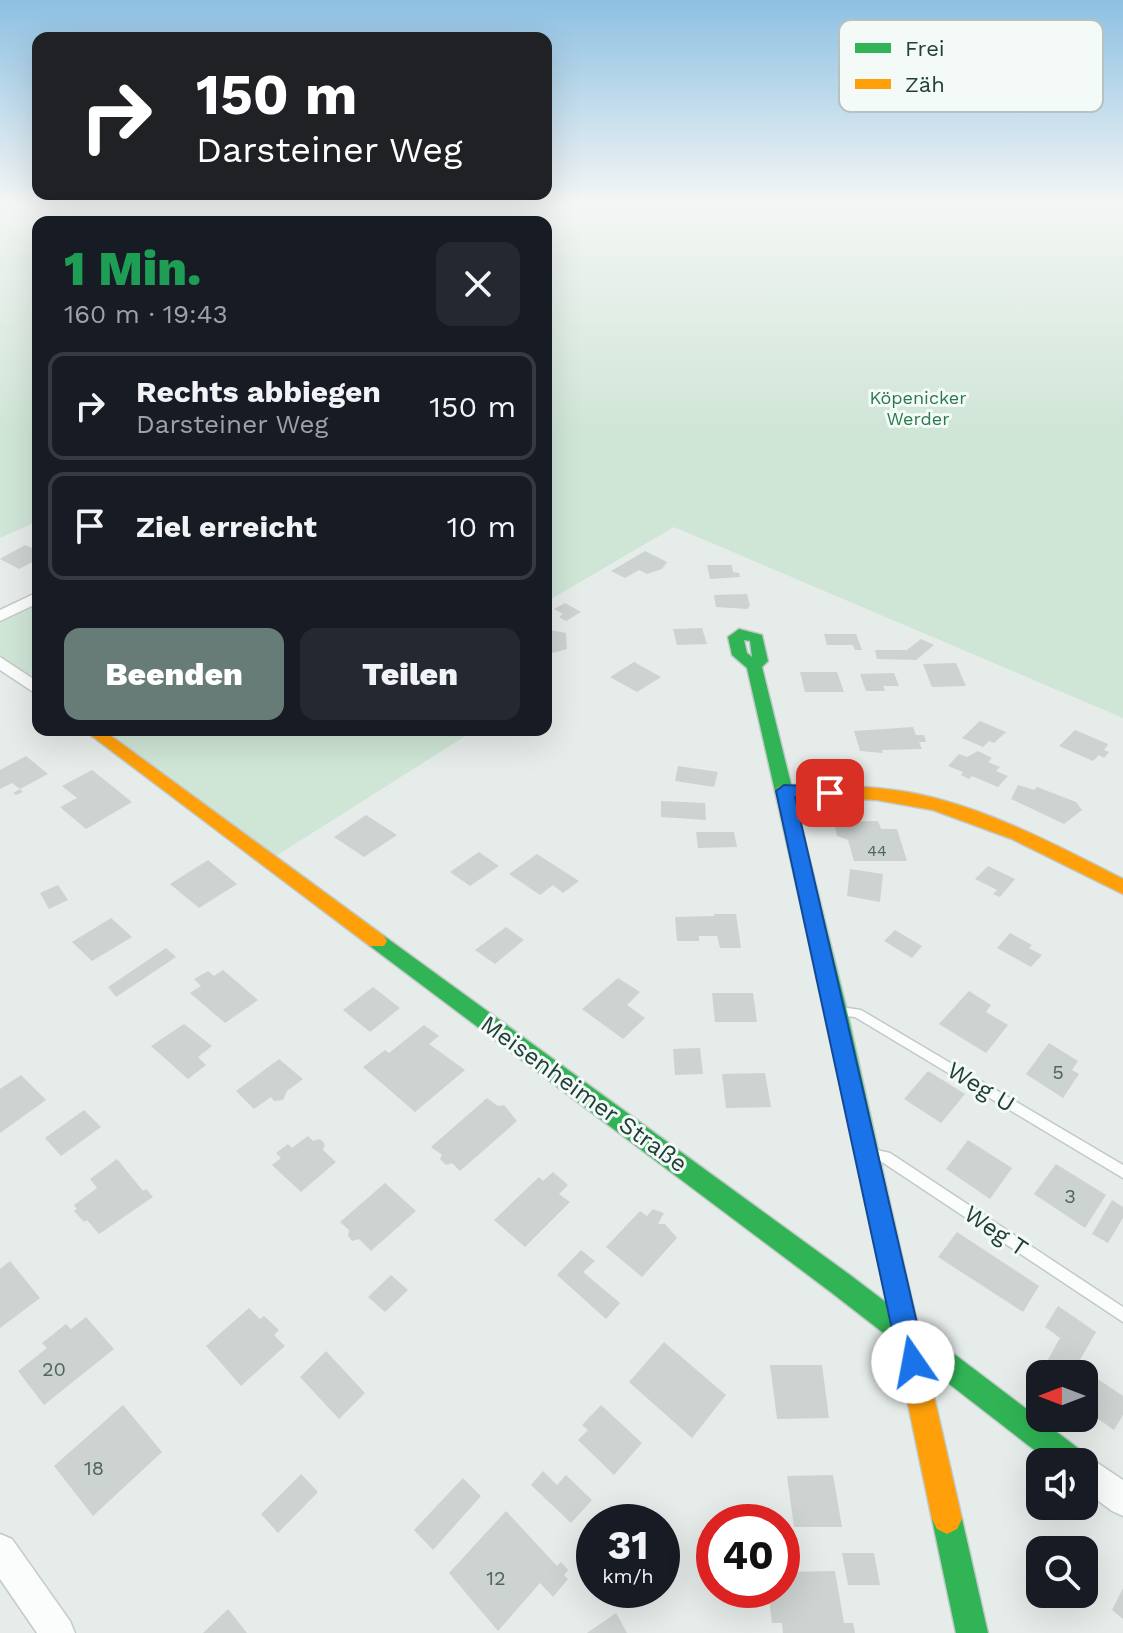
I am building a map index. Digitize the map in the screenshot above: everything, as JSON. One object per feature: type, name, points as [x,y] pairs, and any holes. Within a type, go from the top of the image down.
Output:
[{"type":"street","points":[[0,616],[32,600]]},
{"type":"street","points":[[0,662],[32,686]]},
{"type":"street","points":[[754,666],[836,1011],[972,1633]]},
{"type":"street","name":"Meisenheimer Straße","points":[[100,736],[1055,1448]]},
{"type":"street","points":[[784,791],[906,798],[944,808],[993,825],[1123,887]]},
{"type":"street","points":[[1098,1481],[1123,1500]]},
{"type":"street","points":[[0,1551],[58,1633]]},
{"type":"lane","name":"Weg U","points":[[836,1011],[857,1013],[1123,1172]]},
{"type":"lane","name":"Weg T","points":[[867,1154],[885,1157],[1123,1315]]},
{"type":"green space","name":"Köpenicker Werder","points":[[0,280],[32,280],[32,524],[0,538]]},
{"type":"green space","name":"Köpenicker Werder","points":[[552,280],[1123,280],[1123,718],[674,527],[552,598]]},
{"type":"green space","points":[[32,601],[32,686],[0,662],[0,617]]},
{"type":"green space","points":[[100,736],[466,736],[268,861]]},
{"type":"building","points":[[25,545],[32,548],[32,562],[19,569],[0,559]]},
{"type":"building","points":[[645,551],[667,562],[662,569],[647,574],[639,570],[625,578],[611,571]]},
{"type":"building","points":[[707,565],[732,565],[733,572],[739,573],[740,577],[710,579]]},
{"type":"building","points":[[747,594],[750,606],[747,609],[716,607],[714,595]]},
{"type":"building","points":[[565,603],[581,612],[566,621],[559,617],[563,614],[554,609]]},
{"type":"building","points":[[702,628],[707,644],[677,645],[673,629]]},
{"type":"building","points":[[552,630],[566,633],[567,649],[553,653]]},
{"type":"building","points":[[824,634],[856,634],[862,650],[855,650],[853,645],[827,645]]},
{"type":"building","points":[[921,639],[934,645],[916,660],[877,659],[875,650],[907,650]]},
{"type":"building","points":[[634,662],[661,677],[637,692],[610,677]]},
{"type":"building","points":[[956,663],[966,686],[932,687],[923,664]]},
{"type":"building","points":[[800,672],[837,672],[844,692],[805,692]]},
{"type":"building","points":[[894,673],[899,686],[883,686],[885,691],[866,691],[860,674]]},
{"type":"building","points":[[980,721],[1006,732],[994,743],[989,741],[983,747],[962,738]]},
{"type":"building","points":[[913,727],[916,735],[924,735],[926,742],[919,742],[922,749],[882,750],[883,753],[860,751],[854,731]]},
{"type":"building","points":[[1075,730],[1108,744],[1104,750],[1109,752],[1104,758],[1099,755],[1093,761],[1059,746]]},
{"type":"building","points":[[978,751],[992,758],[988,762],[1000,767],[996,771],[1008,776],[998,787],[972,776],[969,779],[961,775],[963,772],[948,766],[959,754],[967,757]]},
{"type":"building","points":[[26,756],[48,774],[20,789],[12,783],[0,789],[0,770]]},
{"type":"building","points":[[678,766],[718,772],[714,787],[675,781]]},
{"type":"building","points":[[92,770],[132,802],[86,829],[60,807],[77,798],[62,786]]},
{"type":"building","points":[[1018,785],[1034,790],[1037,787],[1076,802],[1082,810],[1064,824],[1011,799]]},
{"type":"building","points":[[661,801],[705,803],[706,820],[661,817]]},
{"type":"building","points":[[366,815],[397,835],[364,857],[334,837]]},
{"type":"building","points":[[878,821],[881,829],[897,829],[907,861],[854,861],[848,840],[837,836],[834,822]]},
{"type":"building","points":[[696,832],[734,832],[737,847],[698,848]]},
{"type":"building","points":[[479,852],[499,866],[470,886],[450,872]]},
{"type":"building","points":[[537,854],[579,881],[563,893],[553,885],[540,895],[509,874]]},
{"type":"building","points":[[208,860],[237,884],[199,908],[170,884]]},
{"type":"building","points":[[988,866],[1015,879],[1000,897],[993,894],[997,890],[975,879]]},
{"type":"building","points":[[850,869],[883,874],[880,902],[847,896]]},
{"type":"building","points":[[58,885],[68,900],[49,909],[40,893]]},
{"type":"building","points":[[736,914],[741,948],[720,948],[717,936],[699,936],[699,941],[677,941],[675,917]]},
{"type":"building","points":[[111,918],[132,937],[92,961],[72,942]]},
{"type":"building","points":[[506,927],[524,940],[495,964],[475,950]]},
{"type":"building","points":[[895,930],[922,946],[912,958],[884,941]]},
{"type":"building","points":[[1010,933],[1032,945],[1029,948],[1042,955],[1031,967],[997,948]]},
{"type":"building","points":[[166,948],[176,957],[116,997],[108,987]]},
{"type":"building","points":[[223,970],[258,1000],[225,1023],[190,993],[201,986],[194,979],[208,971],[214,976]]},
{"type":"building","points":[[618,978],[640,992],[627,1005],[645,1018],[623,1039],[582,1009]]},
{"type":"building","points":[[373,987],[400,1008],[370,1032],[343,1010]]},
{"type":"building","points":[[969,991],[991,1005],[986,1012],[1008,1025],[986,1053],[939,1024]]},
{"type":"building","points":[[712,993],[753,993],[757,1022],[715,1022]]},
{"type":"building","points":[[184,1024],[212,1046],[198,1057],[206,1065],[188,1079],[151,1046]]},
{"type":"building","points":[[424,1025],[439,1036],[429,1044],[465,1070],[415,1112],[363,1067],[385,1050],[389,1053]]},
{"type":"building","points":[[1049,1043],[1078,1061],[1072,1070],[1079,1074],[1063,1098],[1026,1074]]},
{"type":"building","points":[[700,1048],[703,1074],[675,1075],[673,1049]]},
{"type":"building","points":[[279,1059],[303,1079],[287,1091],[283,1100],[274,1101],[271,1097],[254,1109],[236,1091]]},
{"type":"building","points":[[928,1071],[965,1094],[941,1123],[904,1099]]},
{"type":"building","points":[[765,1073],[771,1107],[726,1108],[722,1074]]},
{"type":"building","points":[[21,1075],[46,1100],[0,1133],[0,1089]]},
{"type":"building","points":[[487,1098],[498,1106],[504,1105],[517,1121],[460,1171],[452,1163],[446,1165],[440,1159],[442,1155],[431,1147]]},
{"type":"building","points":[[84,1110],[101,1127],[61,1156],[45,1138]]},
{"type":"building","points":[[308,1136],[313,1141],[320,1139],[325,1144],[323,1150],[336,1162],[301,1192],[272,1165],[281,1158],[276,1153],[288,1144],[292,1148]]},
{"type":"building","points":[[968,1140],[1012,1168],[990,1199],[946,1169]]},
{"type":"building","points":[[117,1159],[143,1191],[146,1189],[153,1197],[99,1234],[74,1211],[77,1209],[74,1205],[97,1188],[90,1179]]},
{"type":"building","points":[[1056,1164],[1106,1195],[1085,1228],[1034,1194]]},
{"type":"building","points":[[553,1172],[568,1185],[559,1194],[570,1202],[525,1247],[494,1220],[539,1177],[543,1181]]},
{"type":"building","points":[[385,1183],[416,1211],[371,1251],[359,1239],[352,1241],[348,1236],[349,1230],[340,1222]]},
{"type":"building","points":[[1112,1200],[1123,1207],[1123,1218],[1108,1243],[1092,1234]]},
{"type":"building","points":[[653,1209],[664,1213],[658,1224],[665,1224],[677,1238],[642,1277],[606,1247],[640,1211],[647,1216]]},
{"type":"building","points":[[957,1232],[1039,1286],[1023,1312],[938,1257]]},
{"type":"building","points":[[581,1250],[595,1261],[583,1272],[620,1303],[606,1319],[557,1275]]},
{"type":"building","points":[[10,1261],[40,1298],[0,1328],[0,1269]]},
{"type":"building","points":[[391,1275],[408,1290],[385,1312],[368,1297]]},
{"type":"building","points":[[1058,1306],[1096,1332],[1080,1360],[1048,1360],[1060,1338],[1045,1327]]},
{"type":"building","points":[[249,1308],[260,1319],[264,1316],[279,1330],[274,1335],[285,1346],[241,1386],[206,1346]]},
{"type":"building","points":[[86,1317],[114,1349],[44,1405],[18,1371],[47,1348],[42,1343],[66,1324],[71,1329]]},
{"type":"building","points":[[664,1342],[726,1395],[692,1438],[629,1382]]},
{"type":"building","points":[[326,1351],[365,1393],[339,1419],[300,1377]]},
{"type":"building","points":[[770,1365],[822,1365],[829,1418],[777,1419]]},
{"type":"building","points":[[1098,1379],[1123,1396],[1123,1415],[1114,1430],[1098,1419]]},
{"type":"building","points":[[123,1405],[162,1452],[93,1516],[54,1466]]},
{"type":"building","points":[[601,1405],[642,1443],[614,1475],[578,1440],[588,1430],[582,1425]]},
{"type":"building","points":[[543,1471],[557,1485],[566,1475],[592,1500],[588,1504],[576,1504],[576,1518],[571,1523],[531,1485]]},
{"type":"building","points":[[301,1474],[318,1492],[278,1533],[261,1514]]},
{"type":"building","points":[[833,1475],[842,1527],[800,1527],[800,1504],[791,1504],[787,1476]]},
{"type":"building","points":[[463,1478],[481,1496],[433,1550],[414,1530]]},
{"type":"building","points":[[506,1511],[557,1566],[561,1562],[568,1570],[564,1575],[568,1579],[553,1597],[540,1583],[498,1631],[449,1573]]},
{"type":"building","points":[[842,1553],[874,1553],[880,1585],[848,1585]]},
{"type":"building","points":[[835,1571],[844,1623],[853,1623],[855,1633],[783,1633],[782,1623],[772,1623],[770,1608],[800,1608],[800,1572]]},
{"type":"building","points":[[1123,1588],[1123,1619],[1112,1610]]},
{"type":"building","points":[[228,1609],[247,1633],[203,1633]]},
{"type":"building","points":[[616,1613],[627,1633],[587,1633]]},
{"type":"traffic: fast","points":[[754,666],[740,655],[736,637],[739,634],[757,638],[760,661],[754,666],[836,1011],[882,1222]]},
{"type":"traffic: fast","points":[[377,941],[841,1284],[1055,1448]]},
{"type":"traffic: fast","points":[[947,1519],[972,1633]]},
{"type":"traffic: slow","points":[[100,736],[377,941]]},
{"type":"traffic: slow","points":[[784,791],[877,794],[936,804],[991,823],[1123,887]]},
{"type":"traffic: slow","points":[[882,1222],[947,1519]]},
{"type":"route","points":[[830,793],[784,791],[913,1362]]}]
